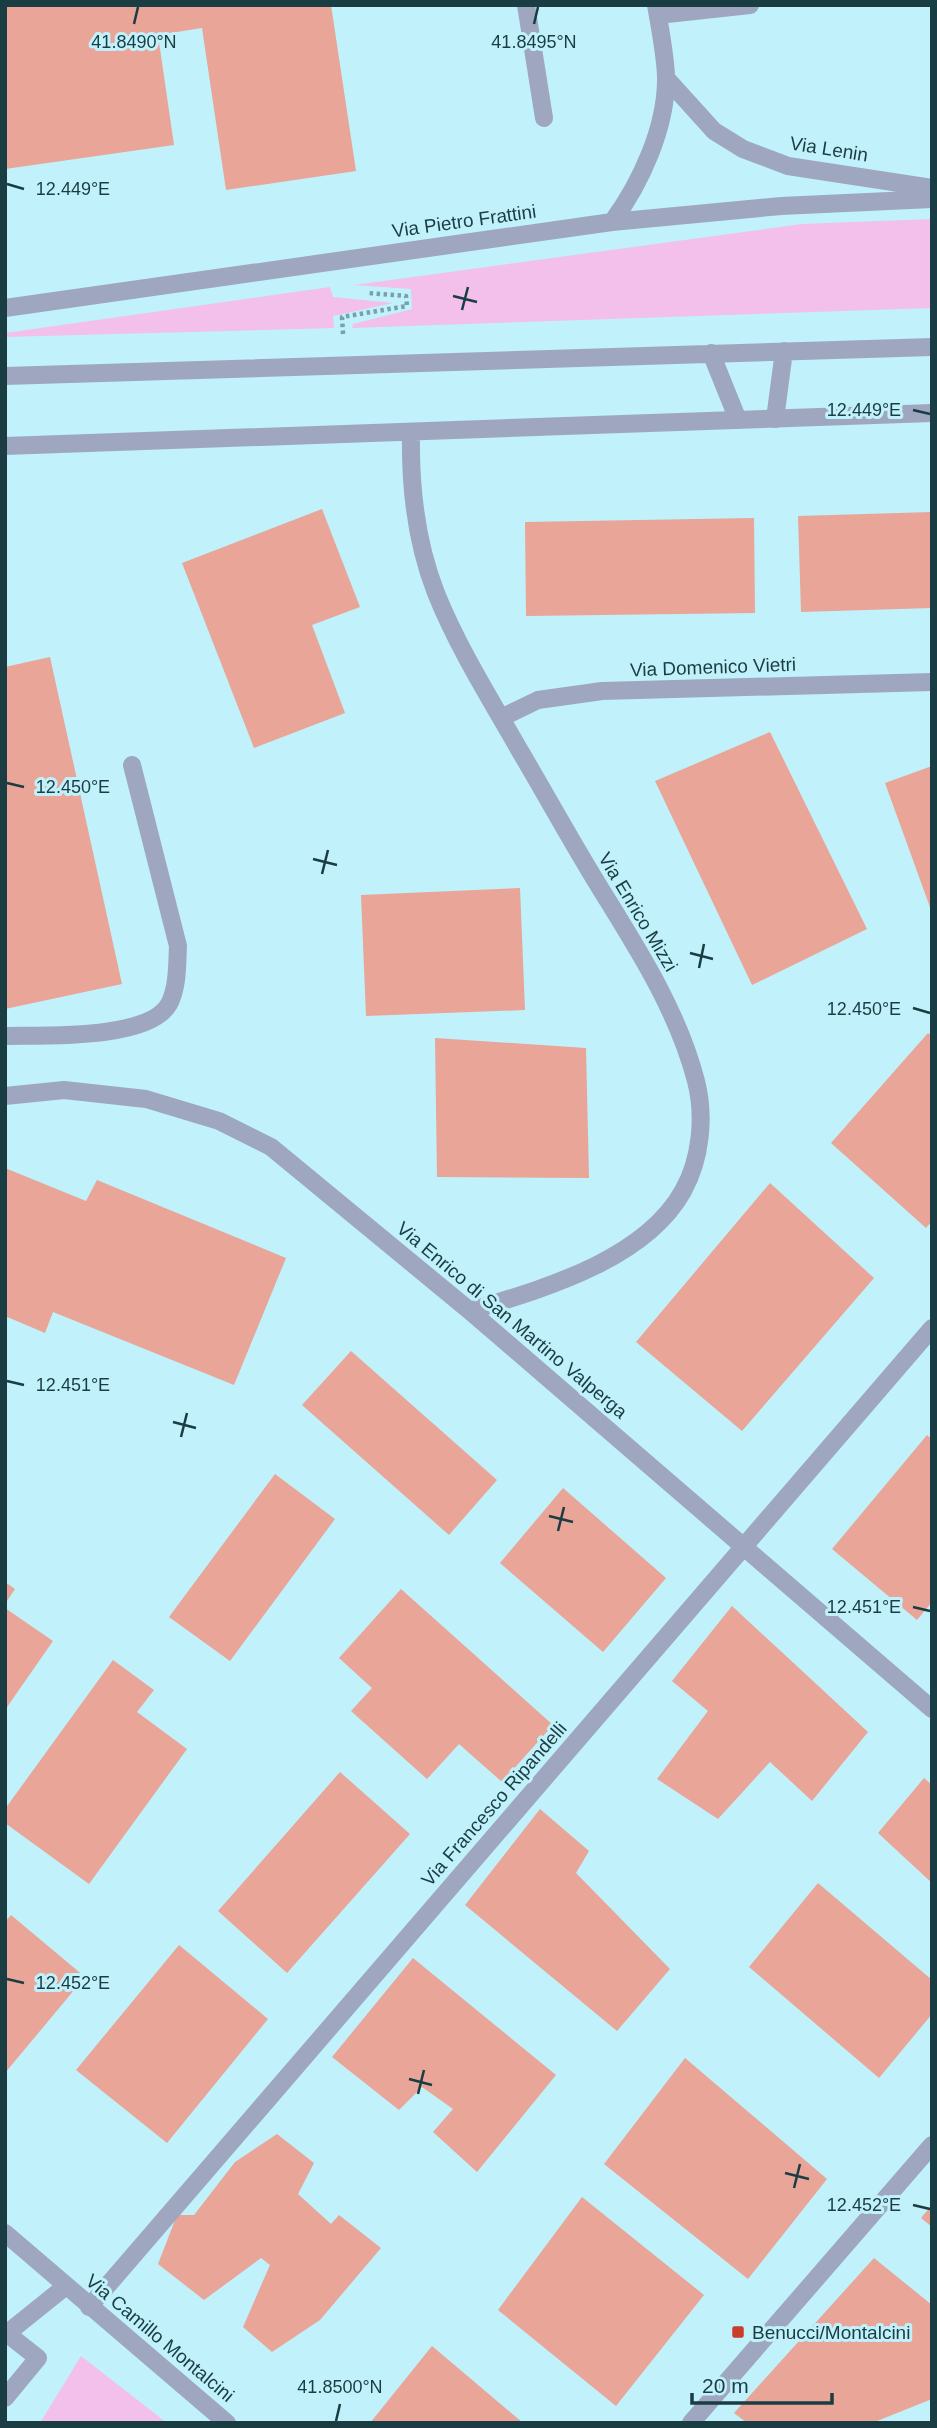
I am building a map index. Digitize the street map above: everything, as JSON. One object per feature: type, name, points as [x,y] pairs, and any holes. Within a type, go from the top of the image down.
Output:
[{"type":"street","points":[[526,5],[544,118]]},
{"type":"street","points":[[612,222],[639,183],[648,162],[666,78],[657,10],[743,6]]},
{"type":"street","name":"Via Lenin","points":[[666,78],[713,131],[743,149],[788,166],[932,188]]},
{"type":"street","name":"Via Pietro Frattini","points":[[5,308],[612,222],[781,206],[932,199]]},
{"type":"street","points":[[5,376],[932,347]]},
{"type":"street","points":[[775,419],[784,351]]},
{"type":"street","points":[[711,353],[738,420]]},
{"type":"street","points":[[5,446],[345,433],[411,434],[932,413]]},
{"type":"street","name":"Via Enrico Mizzi","points":[[411,434],[410,478],[426,565],[447,618],[501,718],[667,1004],[696,1082],[701,1116],[698,1144],[683,1192],[667,1214],[646,1232],[575,1276],[470,1311]]},
{"type":"street","name":"Via Domenico Vietri","points":[[501,718],[546,697],[602,691],[932,682]]},
{"type":"street","points":[[5,1036],[114,1032],[159,1015],[170,1003],[177,975],[178,946],[132,765]]},
{"type":"street","name":"Via Enrico di San Martino Valperga","points":[[5,1096],[42,1090],[105,1092],[185,1109],[242,1131],[298,1167],[744,1545],[932,1709]]},
{"type":"street","name":"Via Francesco Ripandelli","points":[[89,2307],[932,1328]]},
{"type":"street","points":[[691,2423],[932,2145]]},
{"type":"street","name":"Via Camillo Montalcini","points":[[5,2233],[227,2423]]},
{"type":"street","name":"Via Camillo Montalcini","points":[[6,2333],[66,2286]]},
{"type":"street","points":[[5,2398],[38,2358],[6,2333]]},
{"type":"path","points":[[341,260],[346,291],[406,296],[407,306],[342,317],[343,336]]},
{"type":"shaded area","points":[[932,219],[932,308],[352,328],[353,324],[412,309],[411,289],[354,285],[802,224]]},
{"type":"shaded area","points":[[330,287],[333,297],[393,303],[333,316],[334,328],[5,337],[5,333]]},
{"type":"shaded area","points":[[81,2356],[167,2423],[40,2423]]},
{"type":"building","points":[[5,5],[331,5],[356,171],[226,190],[202,28],[158,35],[174,145],[5,169]]},
{"type":"building","points":[[322,509],[360,607],[312,625],[345,713],[254,748],[182,563]]},
{"type":"building","points":[[932,512],[932,608],[801,612],[798,516]]},
{"type":"building","points":[[754,518],[755,613],[526,616],[525,522]]},
{"type":"building","points":[[50,657],[122,984],[5,1009],[5,667]]},
{"type":"building","points":[[770,732],[867,929],[752,985],[655,781]]},
{"type":"building","points":[[932,766],[932,910],[931,910],[885,783]]},
{"type":"building","points":[[520,888],[525,1010],[366,1016],[361,895]]},
{"type":"building","points":[[928,1033],[932,1036],[932,1221],[926,1228],[831,1143]]},
{"type":"building","points":[[435,1038],[586,1048],[589,1178],[437,1177]]},
{"type":"building","points":[[5,1168],[86,1201],[97,1180],[286,1258],[234,1385],[53,1312],[45,1333],[5,1316]]},
{"type":"building","points":[[770,1183],[874,1278],[742,1431],[636,1342]]},
{"type":"building","points":[[351,1351],[497,1480],[449,1535],[302,1405]]},
{"type":"building","points":[[927,1435],[932,1439],[932,1602],[917,1620],[832,1549]]},
{"type":"building","points":[[275,1474],[335,1519],[230,1661],[169,1617]]},
{"type":"building","points":[[563,1488],[666,1578],[603,1652],[500,1563]]},
{"type":"building","points":[[5,1582],[15,1589],[5,1604]]},
{"type":"building","points":[[401,1589],[553,1725],[502,1782],[459,1744],[427,1779],[351,1711],[372,1688],[339,1658]]},
{"type":"building","points":[[732,1606],[868,1732],[812,1801],[770,1762],[718,1819],[657,1779],[708,1711],[672,1681]]},
{"type":"building","points":[[5,1608],[53,1641],[5,1710]]},
{"type":"building","points":[[113,1660],[154,1690],[137,1712],[187,1749],[89,1884],[5,1823],[5,1809]]},
{"type":"building","points":[[340,1772],[410,1834],[287,1973],[218,1911]]},
{"type":"building","points":[[924,1778],[932,1785],[932,1883],[878,1833]]},
{"type":"building","points":[[540,1809],[589,1851],[576,1873],[670,1969],[617,2031],[465,1905]]},
{"type":"building","points":[[818,1883],[932,1980],[932,2014],[879,2078],[749,1967]]},
{"type":"building","points":[[11,1915],[85,1977],[5,2073],[5,1922]]},
{"type":"building","points":[[179,1945],[268,2019],[167,2143],[76,2070]]},
{"type":"building","points":[[413,1958],[556,2075],[477,2172],[433,2132],[453,2109],[422,2087],[399,2110],[332,2057]]},
{"type":"building","points":[[685,2058],[827,2179],[748,2279],[604,2164]]},
{"type":"building","points":[[277,2134],[314,2163],[298,2194],[331,2224],[339,2215],[381,2248],[320,2320],[272,2352],[243,2327],[270,2265],[261,2258],[204,2300],[158,2264],[177,2215],[194,2215],[235,2162]]},
{"type":"building","points":[[582,2197],[704,2295],[616,2406],[498,2310]]},
{"type":"building","points":[[932,2205],[932,2227],[921,2218]]},
{"type":"building","points":[[874,2258],[932,2305],[932,2399],[872,2423],[747,2423],[734,2413]]},
{"type":"building","points":[[432,2346],[523,2423],[370,2423]]},
{"type":"place","name":"Benucci/Montalcini","points":[[738,2332]]}]
